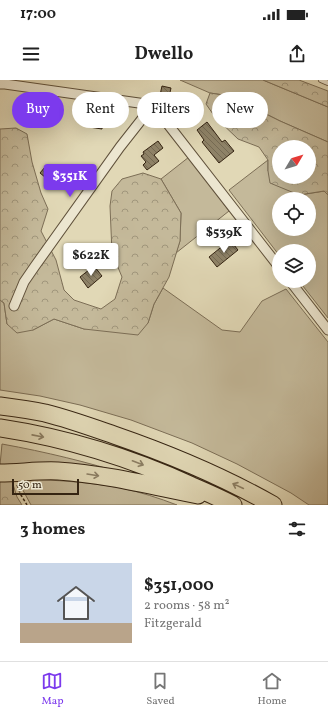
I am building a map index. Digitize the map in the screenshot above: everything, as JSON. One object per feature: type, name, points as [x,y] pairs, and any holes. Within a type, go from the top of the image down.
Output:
[{"type":"highway","points":[[0,406],[44,413],[79,422],[140,444],[190,464],[244,489],[273,505]]},
{"type":"highway","points":[[0,428],[52,438],[134,461],[230,503]]},
{"type":"highway","points":[[0,473],[57,471],[104,477],[230,503]]},
{"type":"street","points":[[0,84],[137,103]]},
{"type":"street","points":[[14,306],[24,282],[120,146],[137,125]]},
{"type":"street","points":[[171,128],[272,258]]},
{"type":"street","points":[[295,288],[328,330]]},
{"type":"lane","points":[[321,80],[328,83]]},
{"type":"path","points":[[16,482],[27,505]]},
{"type":"green space","points":[[180,80],[263,80],[328,107],[328,142],[268,115],[268,92],[210,93]]},
{"type":"green space","points":[[263,80],[299,80],[328,91],[328,107]]},
{"type":"green space","points":[[210,93],[212,93],[212,113],[206,104]]},
{"type":"green space","points":[[268,115],[328,142],[328,195],[324,191],[292,192],[272,184],[316,184],[316,140],[272,140],[272,184],[270,183],[268,160],[259,147],[238,139],[226,128],[268,128]]},
{"type":"green space","points":[[16,128],[27,134],[32,162],[41,193],[48,209],[41,231],[56,260],[64,290],[74,300],[101,309],[115,299],[122,277],[112,253],[110,206],[112,191],[122,179],[143,173],[161,179],[181,213],[180,241],[169,277],[154,304],[148,323],[138,335],[84,329],[54,319],[33,330],[17,333],[7,324],[4,303],[0,300],[0,129]]},
{"type":"green space","points":[[189,157],[229,211],[176,253],[180,241],[181,213],[161,179]]},
{"type":"green space","points":[[268,160],[268,171],[272,174],[272,184],[285,184],[295,192],[272,192],[272,236],[316,236],[316,192],[325,191],[328,195],[328,318],[304,288],[316,288],[316,244],[272,244],[272,246],[229,190]]},
{"type":"green space","points":[[163,288],[222,330],[240,332],[262,301],[286,289],[328,342],[328,505],[309,505],[291,493],[237,464],[192,443],[131,420],[80,405],[40,396],[0,390],[0,300],[4,303],[7,324],[33,330],[54,319],[84,329],[148,323],[154,304]]},
{"type":"green space","points":[[2,444],[34,450],[129,475],[0,465]]},
{"type":"green space","points":[[0,478],[11,478],[17,497],[22,505],[0,505]]},
{"type":"green space","points":[[22,479],[97,484],[121,488],[142,493],[177,505],[31,505],[19,483]]},
{"type":"building","points":[[162,86],[171,88],[170,92],[161,92]]},
{"type":"building","points":[[207,122],[222,142],[225,140],[234,151],[219,163],[202,142],[204,140],[197,130],[200,128],[204,128],[204,124]]},
{"type":"building","points":[[158,141],[163,148],[154,155],[159,161],[147,170],[143,165],[146,162],[141,156],[144,154],[143,152]]},
{"type":"building","points":[[45,167],[51,171],[53,169],[64,179],[57,187],[40,173]]},
{"type":"building","points":[[230,240],[238,250],[217,267],[209,257]]},
{"type":"building","points":[[94,266],[102,276],[88,288],[80,277]]}]
